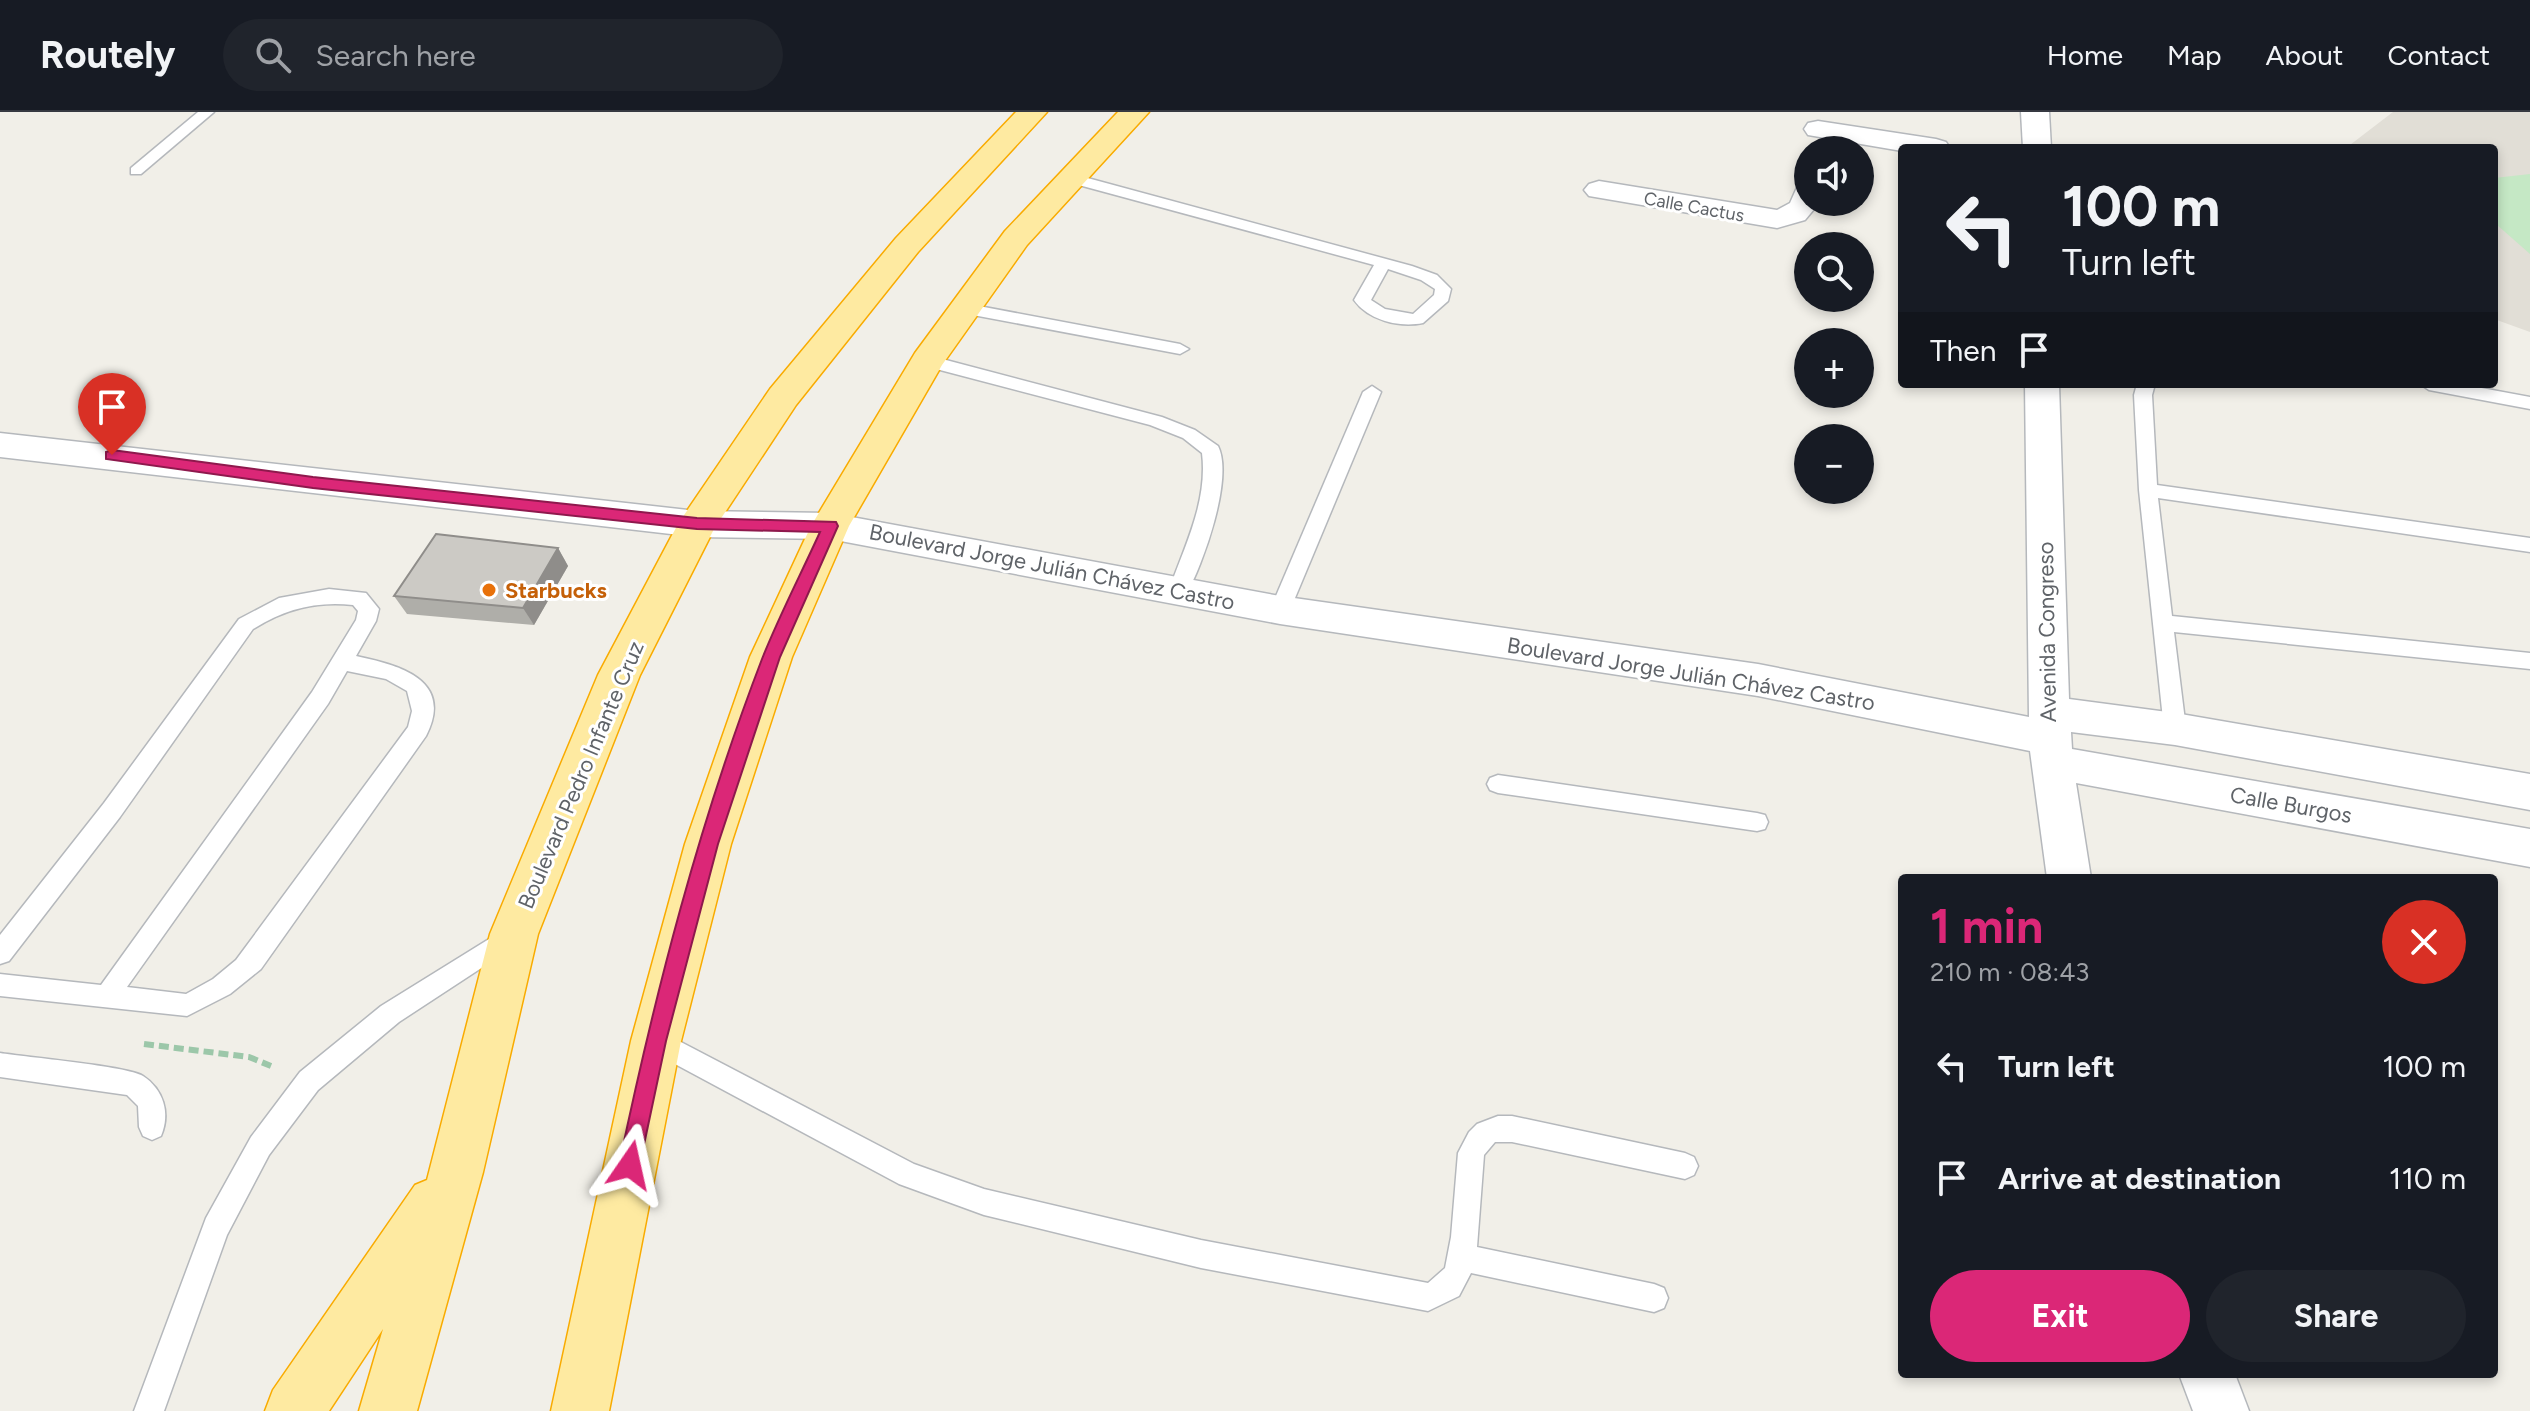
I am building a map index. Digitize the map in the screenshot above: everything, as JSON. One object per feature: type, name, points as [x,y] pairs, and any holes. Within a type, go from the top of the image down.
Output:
[{"type":"highway","name":"Boulevard Pedro Infante Cruz","points":[[388,1411],[456,1172],[514,934],[619,675],[697,524],[793,385],[907,245],[1032,112]]},
{"type":"highway","points":[[580,1411],[656,1041],[708,844],[771,657],[830,526],[927,361],[1016,238],[1134,112]]},
{"type":"highway","points":[[294,1411],[456,1172]]},
{"type":"street","points":[[2035,112],[2037,144]]},
{"type":"street","points":[[1818,130],[1910,144]]},
{"type":"street","name":"Calle Cactus","points":[[1599,190],[1762,219],[1794,213]]},
{"type":"street","name":"Avenida Congreso","points":[[2042,388],[2050,738],[2068,874]]},
{"type":"street","name":"Boulevard Jorge Julián Chávez Castro","points":[[0,445],[697,524],[830,526],[1280,610],[1758,680],[2050,738]]},
{"type":"street","points":[[2050,738],[2175,729],[2530,792]]},
{"type":"street","name":"Calle Burgos","points":[[2050,738],[2530,848]]},
{"type":"street","points":[[2209,1378],[2221,1411]]},
{"type":"lane","points":[[136,171],[207,112]]},
{"type":"lane","points":[[1069,178],[1383,263],[1438,282],[1443,289],[1442,297],[1417,319],[1403,319],[1366,306],[1362,300],[1383,263]]},
{"type":"lane","points":[[963,308],[1180,349]]},
{"type":"lane","points":[[927,361],[1156,421],[1189,434],[1211,450],[1215,468],[1211,491],[1179,590]]},
{"type":"lane","points":[[2145,388],[2148,490],[2175,729]]},
{"type":"lane","points":[[2450,388],[2530,403]]},
{"type":"lane","points":[[1280,610],[1372,392]]},
{"type":"lane","points":[[2148,490],[2530,545]]},
{"type":"lane","points":[[0,953],[112,810],[246,624],[275,607],[321,594],[359,598],[369,609],[366,621],[343,662],[106,997]]},
{"type":"lane","points":[[2165,623],[2530,661]]},
{"type":"lane","points":[[0,985],[187,1005],[211,995],[235,979],[252,961],[418,730],[424,712],[422,694],[414,682],[397,673],[343,662]]},
{"type":"lane","points":[[1498,784],[1757,822]]},
{"type":"lane","points":[[149,1411],[216,1228],[260,1146],[309,1081],[390,1014],[514,934]]},
{"type":"lane","points":[[656,1041],[908,1175],[984,1202],[1201,1254],[1417,1296],[1428,1297],[1447,1289],[1455,1278],[1461,1257],[1471,1153],[1476,1140],[1485,1132],[1496,1127],[1512,1129],[1685,1166]]},
{"type":"lane","points":[[0,1065],[133,1084],[151,1101],[152,1127]]},
{"type":"lane","points":[[1461,1257],[1654,1298]]},
{"type":"path","points":[[140,1043],[249,1057],[309,1081]]},
{"type":"shaded area","points":[[2393,112],[2530,112],[2530,332],[2498,320],[2498,144],[2351,144]]},
{"type":"green space","points":[[2530,174],[2530,254],[2498,226],[2498,178]]},
{"type":"building","name":"Starbucks","points":[[436,534],[558,548],[523,608],[394,596]]},
{"type":"place","name":"Starbucks","points":[[489,590]]},
{"type":"route","points":[[112,455],[313,483],[697,524],[830,526],[771,657],[708,844],[656,1041],[630,1165]]}]
